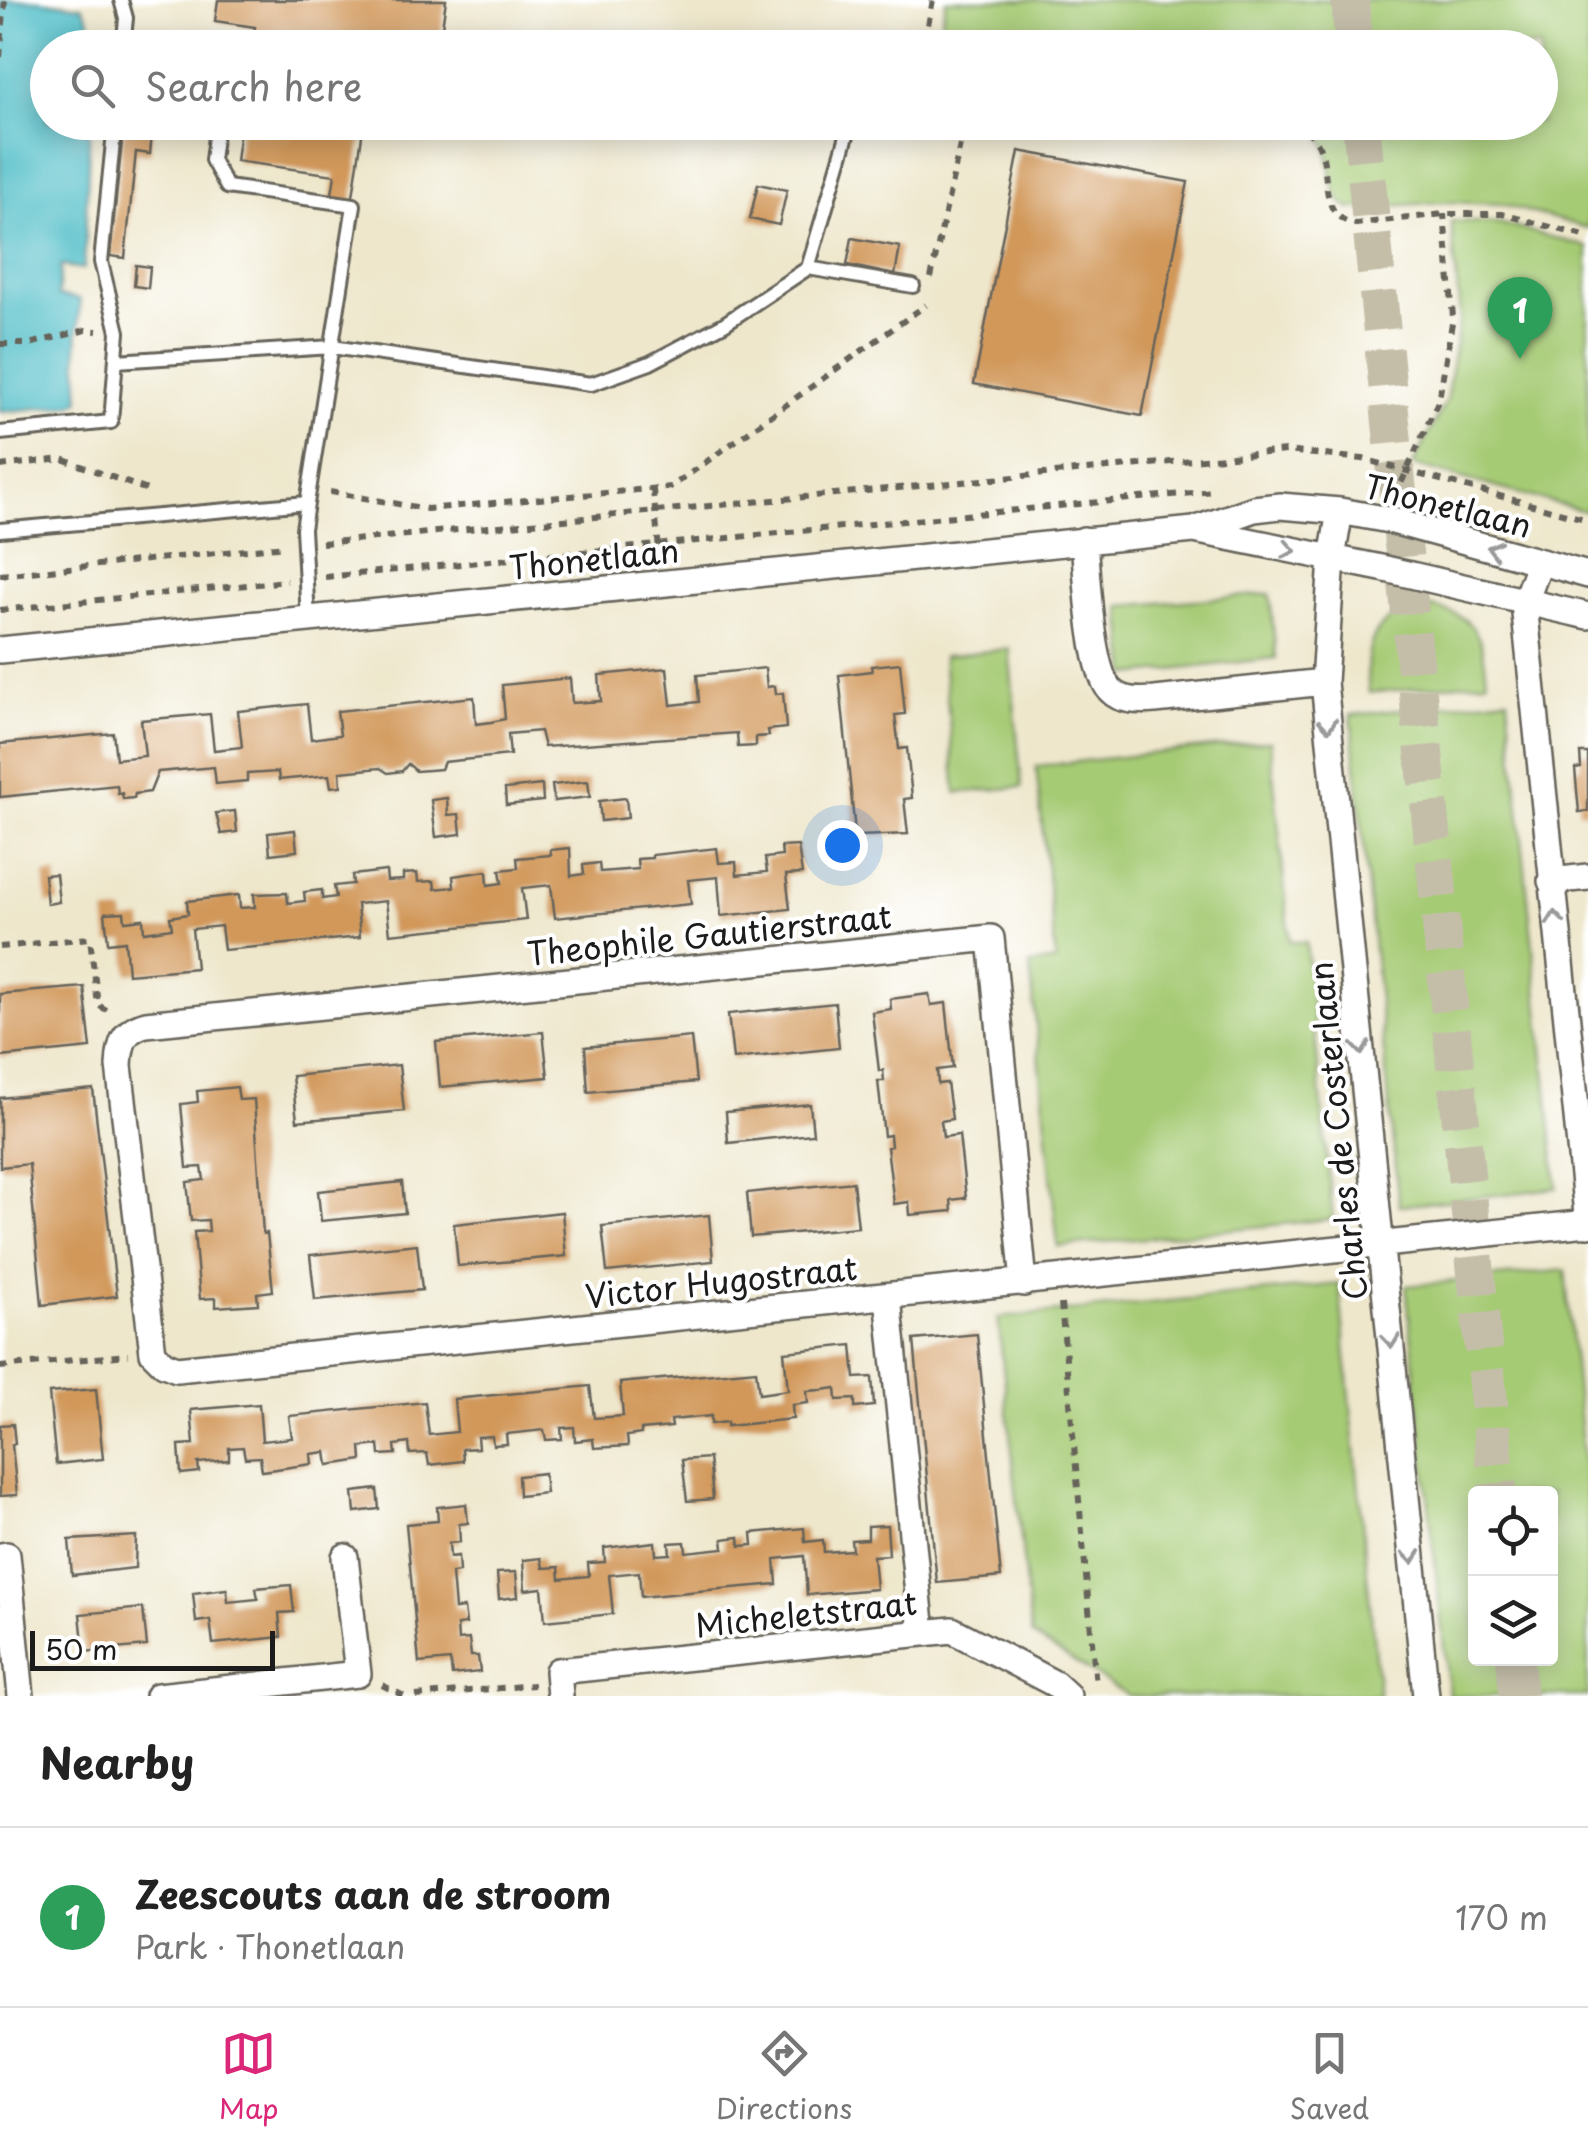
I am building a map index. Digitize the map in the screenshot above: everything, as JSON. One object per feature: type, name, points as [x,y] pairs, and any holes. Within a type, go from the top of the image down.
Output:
[{"type":"street","name":"Thonetlaan","points":[[0,650],[1194,530],[1254,509],[1280,506],[1389,520],[1588,576]]},
{"type":"street","name":"Thonetlaan","points":[[1332,558],[1340,511]]},
{"type":"street","name":"Thonetlaan","points":[[1194,530],[1588,616]]},
{"type":"street","points":[[1084,540],[1098,669],[1112,692],[1133,701],[1155,700],[1324,682]]},
{"type":"street","name":"Charles de Costerlaan","points":[[1332,558],[1324,682],[1426,1696]]},
{"type":"street","name":"Thonetlaan","points":[[1524,604],[1540,562]]},
{"type":"street","points":[[1524,604],[1588,1224]]},
{"type":"street","points":[[1551,880],[1588,877]]},
{"type":"street","name":"Theophile Gautierstraat","points":[[133,1027],[991,938],[1024,1283]]},
{"type":"street","points":[[133,1027],[123,1037],[119,1066],[154,1354]]},
{"type":"street","name":"Victor Hugostraat","points":[[154,1354],[177,1370],[1588,1224]]},
{"type":"street","points":[[888,1297],[922,1633]]},
{"type":"street","points":[[0,1556],[7,1555],[22,1696]]},
{"type":"street","points":[[158,1696],[358,1674],[344,1558]]},
{"type":"street","name":"Micheletstraat","points":[[559,1684],[952,1630],[1055,1684],[1068,1696]]},
{"type":"lane","points":[[121,0],[125,30]]},
{"type":"lane","points":[[0,433],[111,422],[118,332],[100,262],[113,140]]},
{"type":"lane","points":[[215,140],[212,160],[227,188],[354,204],[308,496],[304,544],[308,619]]},
{"type":"lane","points":[[116,361],[332,347],[592,384],[650,363],[724,324],[808,268],[846,140]]},
{"type":"lane","points":[[808,268],[913,286]]},
{"type":"lane","points":[[0,530],[308,496]]},
{"type":"path","points":[[0,57],[4,0]]},
{"type":"path","points":[[927,30],[933,0]]},
{"type":"path","points":[[308,496],[427,509],[671,487],[925,307],[960,140]]},
{"type":"path","points":[[1313,140],[1323,159],[1328,204],[1345,222],[1502,214],[1588,237]]},
{"type":"path","points":[[1389,520],[1404,470],[1439,399],[1453,317],[1444,214]]},
{"type":"path","points":[[0,344],[29,344],[86,330],[118,332]]},
{"type":"path","points":[[0,575],[1247,453],[1323,454],[1404,470],[1588,520]]},
{"type":"path","points":[[0,466],[62,459],[148,492],[166,492]]},
{"type":"path","points":[[653,490],[662,584]]},
{"type":"path","points":[[0,947],[90,938],[98,1005],[133,1027]]},
{"type":"path","points":[[1059,1280],[1097,1696]]},
{"type":"path","points":[[0,1367],[154,1354]]},
{"type":"path","points":[[416,1696],[559,1684]]},
{"type":"green space","points":[[946,0],[1588,0],[1588,228],[1501,204],[1443,202],[1350,209],[1336,192],[1322,140],[1558,140],[1558,30],[940,30]]},
{"type":"green space","points":[[1451,221],[1499,223],[1588,247],[1588,512],[1413,465],[1446,400],[1460,317]]},
{"type":"green space","points":[[1270,594],[1276,658],[1128,675],[1121,606]]},
{"type":"green space","points":[[1414,605],[1448,611],[1470,624],[1482,647],[1487,681],[1369,693],[1367,663],[1373,639],[1388,620]]},
{"type":"green space","points":[[1009,649],[1022,787],[956,793],[943,656]]},
{"type":"green space","points":[[1508,698],[1557,1188],[1399,1206],[1351,715]]},
{"type":"green space","points":[[1270,741],[1290,942],[1306,942],[1333,1219],[1058,1247],[1030,965],[1056,961],[1036,766]]},
{"type":"green space","points":[[1565,1270],[1588,1504],[1588,1696],[1449,1696],[1406,1286]]},
{"type":"green space","points":[[1339,1284],[1379,1696],[1129,1696],[1031,1635],[998,1318]]},
{"type":"water","points":[[0,0],[82,6],[92,30],[30,30],[30,140],[89,140],[84,269],[61,266],[58,296],[80,299],[80,400],[72,405],[0,412]]},
{"type":"building","points":[[218,0],[446,0],[442,30],[255,30],[255,27],[215,21]]},
{"type":"building","points":[[122,140],[151,140],[150,154],[136,152],[125,258],[110,256]]},
{"type":"building","points":[[239,140],[361,140],[352,203],[331,200],[335,175],[236,161]]},
{"type":"building","points":[[1019,151],[1188,182],[1142,416],[974,384]]},
{"type":"building","points":[[758,184],[787,190],[779,225],[750,219]]},
{"type":"building","points":[[852,238],[900,247],[895,275],[847,265]]},
{"type":"building","points":[[136,265],[150,267],[148,288],[134,286]]},
{"type":"building","points":[[900,663],[905,714],[895,715],[899,749],[907,748],[912,798],[904,799],[908,834],[858,836],[839,675]]},
{"type":"building","points":[[667,668],[671,705],[699,702],[697,675],[765,668],[767,687],[775,686],[776,694],[783,693],[786,728],[768,730],[769,736],[756,737],[756,746],[738,747],[737,733],[544,747],[540,731],[508,734],[510,755],[444,762],[441,769],[416,771],[408,764],[402,771],[388,773],[380,768],[340,772],[341,786],[331,787],[329,775],[279,780],[278,772],[247,774],[247,781],[216,784],[214,767],[158,772],[150,792],[135,794],[134,798],[123,799],[117,785],[0,797],[0,744],[113,733],[116,759],[145,756],[141,720],[210,714],[214,750],[242,747],[238,711],[307,704],[311,739],[340,735],[337,711],[474,697],[476,724],[505,719],[502,685],[570,678],[572,703],[601,701],[599,675]]},
{"type":"building","points":[[1580,753],[1588,753],[1588,811],[1579,812],[1575,769],[1581,768]]},
{"type":"building","points":[[588,781],[590,797],[554,801],[552,785]]},
{"type":"building","points":[[542,785],[543,801],[506,805],[505,789]]},
{"type":"building","points":[[447,798],[448,815],[459,814],[461,834],[436,837],[431,800]]},
{"type":"building","points":[[626,798],[628,818],[601,821],[599,801]]},
{"type":"building","points":[[235,811],[237,832],[221,834],[216,813]]},
{"type":"building","points":[[295,830],[297,851],[270,854],[268,833]]},
{"type":"building","points":[[798,846],[802,874],[786,875],[790,909],[721,916],[718,877],[688,880],[691,904],[555,918],[551,885],[522,888],[526,920],[390,934],[386,901],[357,904],[360,937],[224,950],[221,926],[192,929],[196,968],[128,974],[125,941],[108,943],[105,913],[124,912],[125,921],[143,919],[144,932],[172,928],[170,917],[188,914],[187,901],[239,895],[240,908],[255,907],[254,894],[287,893],[288,903],[305,901],[304,892],[322,890],[322,899],[336,897],[334,886],[353,884],[352,875],[386,871],[387,881],[403,880],[403,874],[417,873],[418,882],[434,881],[435,889],[454,887],[453,876],[487,871],[488,885],[502,883],[500,870],[518,868],[517,858],[551,855],[550,850],[570,848],[571,876],[584,874],[583,865],[599,863],[600,872],[638,869],[637,859],[652,855],[717,848],[719,863],[736,862],[737,875],[767,872],[765,858],[782,856],[781,847]]},
{"type":"building","points":[[56,874],[59,902],[47,904],[44,875]]},
{"type":"building","points":[[84,987],[91,1048],[0,1057],[0,994]]},
{"type":"building","points":[[929,994],[931,1005],[946,1003],[953,1068],[937,1070],[938,1084],[947,1083],[952,1119],[941,1121],[943,1137],[959,1135],[966,1198],[951,1200],[952,1211],[910,1215],[909,1202],[894,1204],[887,1147],[891,1146],[890,1135],[884,1136],[878,1081],[884,1081],[883,1070],[879,1071],[872,1012],[891,1009],[890,999]]},
{"type":"building","points":[[835,1003],[839,1048],[733,1059],[728,1014]]},
{"type":"building","points":[[543,1032],[548,1077],[440,1087],[436,1042]]},
{"type":"building","points":[[691,1037],[696,1082],[588,1092],[585,1047]]},
{"type":"building","points":[[399,1065],[404,1111],[297,1121],[292,1076]]},
{"type":"building","points":[[237,1087],[239,1100],[254,1099],[263,1234],[267,1233],[273,1291],[257,1293],[258,1304],[216,1307],[216,1298],[200,1299],[194,1232],[209,1231],[208,1220],[191,1221],[187,1182],[204,1180],[202,1167],[187,1168],[181,1104],[198,1102],[197,1091]]},
{"type":"building","points":[[93,1089],[117,1296],[42,1305],[29,1164],[0,1167],[0,1098]]},
{"type":"building","points":[[810,1104],[813,1134],[728,1143],[726,1112]]},
{"type":"building","points":[[402,1182],[405,1213],[321,1221],[318,1191]]},
{"type":"building","points":[[853,1182],[858,1227],[751,1237],[747,1193]]},
{"type":"building","points":[[562,1212],[566,1256],[458,1266],[454,1224]]},
{"type":"building","points":[[709,1215],[713,1261],[607,1272],[602,1226]]},
{"type":"building","points":[[417,1244],[422,1290],[315,1300],[310,1255]]},
{"type":"building","points":[[977,1334],[1001,1577],[937,1583],[914,1340]]},
{"type":"building","points":[[852,1345],[855,1378],[872,1377],[874,1406],[855,1408],[855,1399],[837,1400],[836,1388],[807,1391],[808,1403],[792,1405],[793,1419],[727,1426],[727,1422],[711,1424],[711,1416],[671,1420],[672,1427],[641,1430],[641,1434],[627,1436],[628,1446],[594,1448],[593,1439],[575,1441],[574,1427],[561,1428],[562,1439],[546,1440],[544,1430],[506,1434],[507,1444],[493,1445],[492,1436],[477,1437],[478,1448],[462,1449],[463,1461],[429,1465],[427,1453],[410,1454],[409,1443],[395,1445],[396,1454],[380,1455],[379,1445],[361,1447],[362,1460],[328,1465],[326,1452],[311,1454],[312,1464],[262,1471],[260,1457],[245,1458],[243,1447],[229,1448],[229,1460],[198,1463],[199,1472],[181,1474],[179,1445],[194,1444],[191,1410],[259,1404],[262,1441],[292,1438],[289,1416],[425,1402],[429,1435],[457,1432],[454,1399],[590,1386],[594,1418],[623,1416],[620,1383],[756,1370],[759,1394],[788,1390],[784,1352]]},
{"type":"building","points":[[96,1389],[103,1459],[56,1464],[49,1393]]},
{"type":"building","points":[[13,1424],[17,1495],[0,1496],[0,1425]]},
{"type":"building","points":[[709,1458],[713,1499],[687,1501],[682,1460]]},
{"type":"building","points":[[544,1473],[546,1493],[519,1496],[518,1476]]},
{"type":"building","points":[[377,1489],[379,1509],[355,1512],[353,1492]]},
{"type":"building","points":[[466,1504],[468,1523],[459,1524],[460,1542],[449,1543],[450,1557],[458,1556],[459,1572],[452,1573],[455,1609],[464,1608],[466,1624],[457,1625],[458,1640],[469,1639],[471,1656],[478,1656],[480,1672],[452,1675],[450,1660],[419,1663],[406,1524],[438,1521],[437,1507]]},
{"type":"building","points":[[887,1525],[889,1555],[873,1556],[876,1589],[807,1595],[804,1556],[775,1559],[777,1584],[641,1597],[639,1572],[609,1575],[613,1614],[545,1621],[542,1588],[525,1590],[523,1560],[541,1558],[543,1568],[559,1567],[560,1579],[589,1576],[588,1563],[605,1562],[604,1548],[655,1542],[656,1555],[670,1554],[669,1543],[685,1542],[686,1552],[724,1548],[723,1539],[739,1537],[740,1546],[753,1545],[752,1533],[804,1528],[805,1542],[823,1540],[824,1552],[852,1550],[851,1540],[868,1539],[868,1526]]},
{"type":"building","points":[[136,1536],[135,1568],[72,1575],[69,1540]]},
{"type":"building","points":[[516,1572],[518,1597],[499,1599],[497,1573]]},
{"type":"building","points":[[291,1585],[294,1612],[279,1613],[281,1637],[213,1644],[210,1620],[196,1622],[193,1593],[227,1589],[228,1602],[258,1599],[256,1588]]},
{"type":"building","points":[[143,1608],[147,1646],[84,1652],[80,1614]]},
{"type":"tunnel","points":[[1350,0],[1352,30]]},
{"type":"tunnel","points":[[1363,140],[1497,1486]]},
{"type":"tunnel","points":[[1516,1666],[1518,1696]]},
{"type":"place","name":"Zeescouts aan de stroom","points":[[1520,359]]}]
